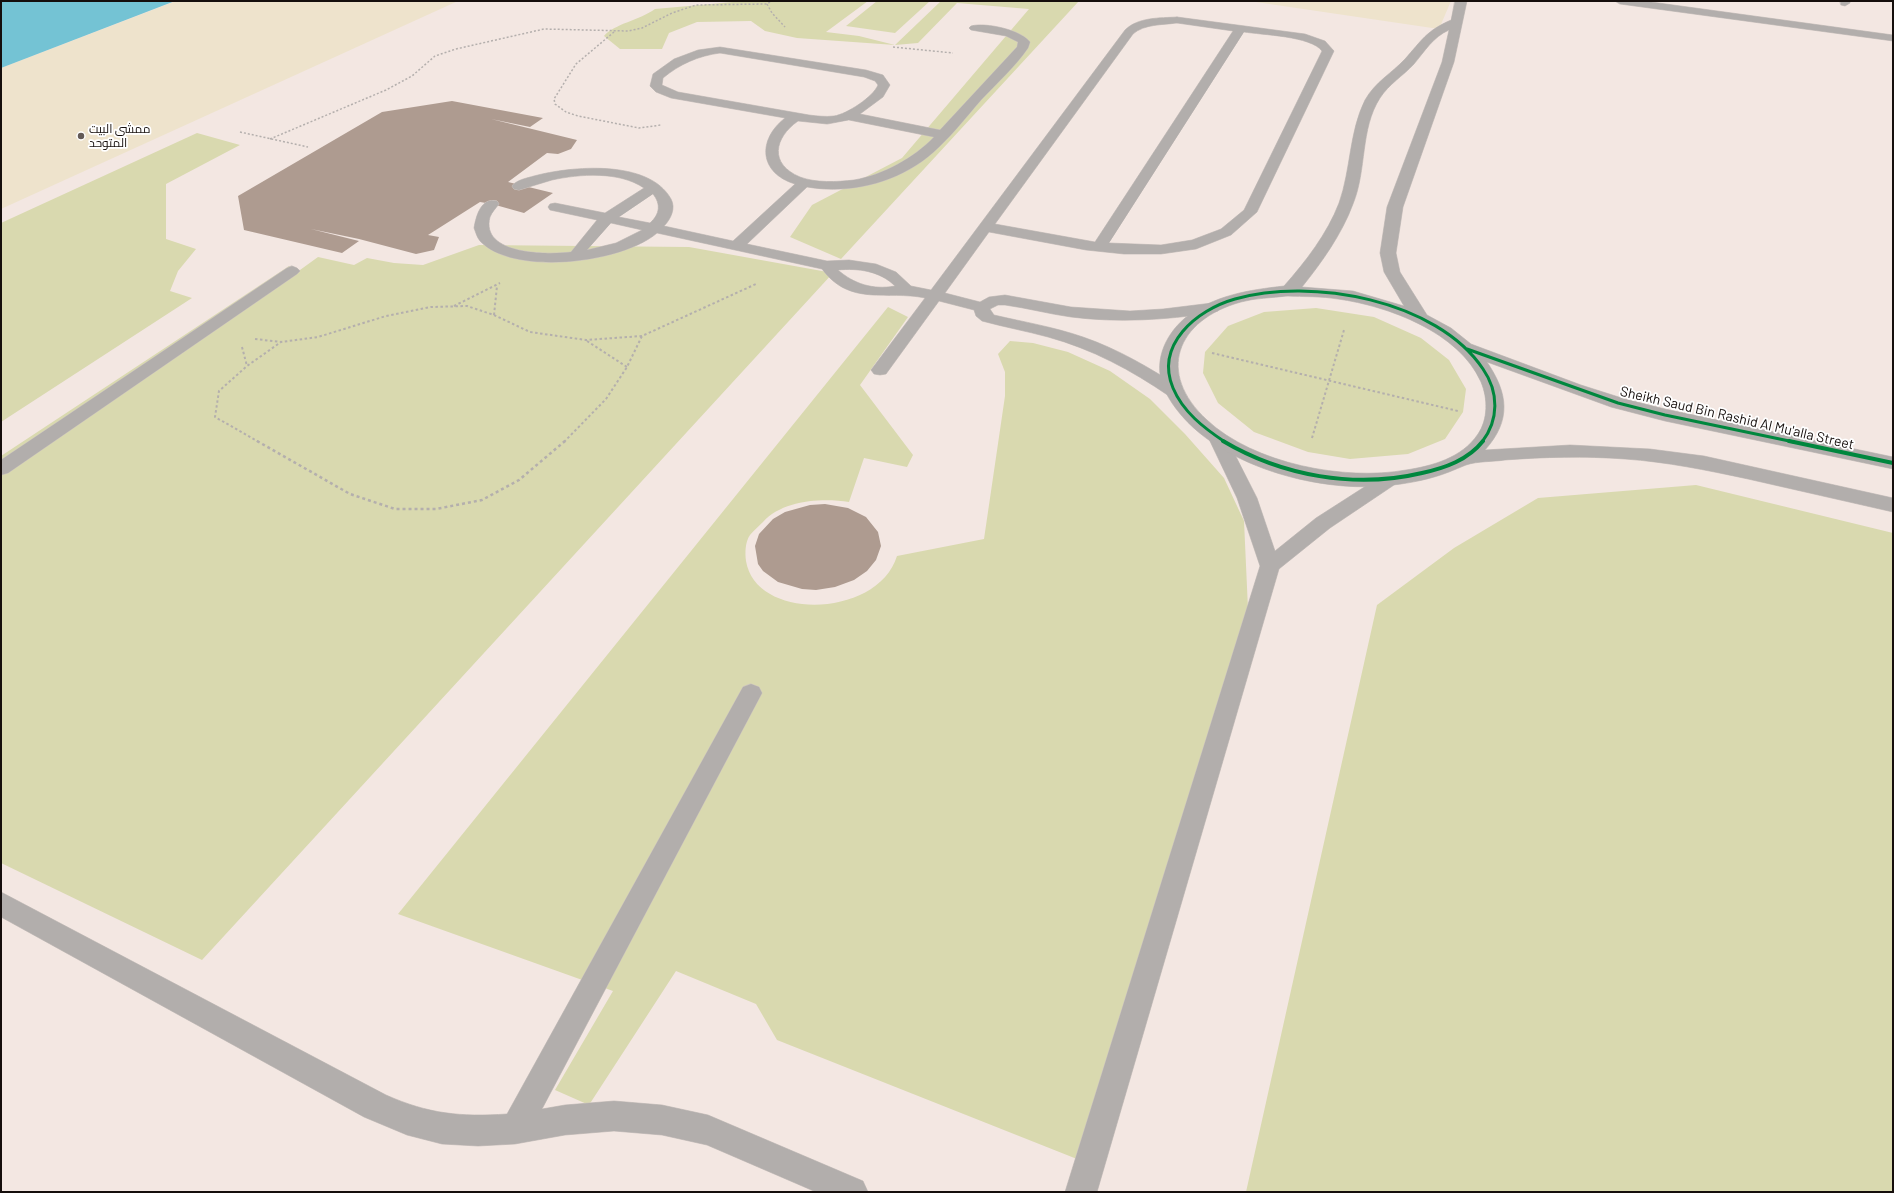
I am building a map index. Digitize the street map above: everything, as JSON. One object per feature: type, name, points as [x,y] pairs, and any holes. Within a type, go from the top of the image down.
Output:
[{"type":"street","points":[[1421,319],[1392,272],[1388,253],[1395,206],[1448,62],[1455,23],[1461,1]]},
{"type":"street","points":[[1289,291],[1313,263],[1331,234],[1346,204],[1355,174],[1361,129],[1372,100],[1384,83],[1409,62],[1429,38],[1440,30],[1455,23]]},
{"type":"street","points":[[1461,459],[1484,441],[1496,420],[1497,402],[1492,383],[1481,365],[1466,348],[1445,332],[1400,310],[1354,297],[1320,292],[1289,291],[1253,295],[1234,299],[1212,308],[1195,318],[1181,330],[1172,344],[1168,359],[1169,376],[1175,392],[1184,408],[1199,423],[1217,437],[1242,452],[1270,464],[1302,473],[1346,479],[1390,479],[1429,472],[1461,459],[1502,453],[1587,450],[1640,453],[1679,458],[1893,505]]},
{"type":"street","name":"Sheikh Saud Bin Rashid Al Mu'alla Street","points":[[1466,348],[1574,389],[1618,403],[1665,415],[1893,463]]},
{"type":"lane","points":[[1620,1],[1893,38]]},
{"type":"lane","points":[[880,370],[985,227],[1133,28],[1147,23],[1167,20],[1241,28],[1305,37],[1322,43],[1328,52],[1250,212],[1242,221],[1218,236],[1183,246],[1142,250],[1099,247],[985,227]]},
{"type":"lane","points":[[795,117],[777,133],[772,142],[771,152],[778,169],[795,179],[805,182],[838,185],[871,180],[905,166],[922,156],[944,135],[1022,48],[1024,42],[1023,39],[1015,35],[976,28]]},
{"type":"lane","points":[[1099,247],[1241,28]]},
{"type":"lane","points":[[720,50],[866,74],[883,82],[884,85],[880,93],[849,116],[830,121],[795,117],[675,95],[660,90],[656,86],[657,77],[692,55],[720,50]]},
{"type":"lane","points":[[849,116],[944,135]]},
{"type":"lane","points":[[492,204],[483,215],[481,226],[483,235],[491,244],[518,254],[536,257],[576,256],[618,248],[643,236],[654,228],[662,219],[666,211],[666,202],[662,194],[654,187],[627,176],[591,172],[551,176],[519,186]]},
{"type":"lane","points":[[736,246],[805,182]]},
{"type":"lane","points":[[576,256],[595,229],[608,217],[622,206],[654,187]]},
{"type":"lane","points":[[555,206],[827,266],[852,265],[876,269],[895,278],[906,290]]},
{"type":"lane","points":[[827,266],[832,274],[842,282],[855,287],[876,291],[906,290],[982,307],[995,300],[1005,300],[1080,313],[1114,316],[1162,315],[1212,308]]},
{"type":"lane","points":[[1,469],[292,271]]},
{"type":"lane","points":[[982,307],[982,313],[988,318],[1062,336],[1093,346],[1150,375],[1175,392]]},
{"type":"lane","points":[[1217,437],[1247,498],[1270,566]]},
{"type":"lane","points":[[1081,1192],[1270,566],[1323,523],[1390,479]]},
{"type":"lane","points":[[515,1129],[751,693]]},
{"type":"lane","points":[[1,904],[375,1106],[407,1120],[442,1129],[478,1131],[515,1129],[564,1120],[614,1116],[662,1120],[708,1130],[852,1192]]},
{"type":"path","points":[[270,139],[386,90],[412,76],[435,56],[456,49],[544,29],[614,32],[642,28],[672,13],[696,5],[767,4],[772,1]]},
{"type":"path","points":[[614,32],[602,40],[589,54],[576,64],[554,99],[555,104],[559,109],[578,117],[604,120],[632,128],[648,128],[658,127],[681,118],[704,100]]},
{"type":"path","points":[[240,132],[308,147]]},
{"type":"path","points":[[252,339],[281,342],[318,337],[386,316],[431,307],[467,306],[494,315],[530,332],[586,340],[642,336],[764,281],[792,258]]},
{"type":"path","points":[[452,307],[497,286],[494,315]]},
{"type":"path","points":[[1302,473],[1354,297]]},
{"type":"path","points":[[281,342],[248,366],[219,391],[215,417],[350,494],[395,509],[436,509],[482,500],[519,480],[565,441],[606,399],[627,367],[642,336]]},
{"type":"path","points":[[586,340],[627,367]]},
{"type":"path","points":[[241,344],[248,366]]},
{"type":"path","points":[[1172,344],[1496,420]]},
{"type":"green space","points":[[744,1],[868,1],[826,32],[859,36],[895,45],[797,38],[765,31],[751,21],[697,22],[669,33],[662,49],[620,49],[604,36],[614,28],[655,9]]},
{"type":"green space","points":[[877,1],[930,1],[895,33],[846,26]]},
{"type":"green space","points":[[941,1],[1079,1],[841,259],[790,237],[812,205],[902,158],[1029,9],[957,3],[918,43],[895,45]]},
{"type":"green space","points":[[197,133],[240,145],[166,184],[166,239],[196,249],[178,271],[170,291],[192,298],[1,422],[1,223]]},
{"type":"green space","points":[[479,245],[689,247],[833,273],[202,960],[1,863],[1,456],[289,266],[300,270],[318,257],[354,265],[367,258],[394,263],[423,265]]},
{"type":"green space","points":[[888,307],[908,317],[860,385],[913,455],[907,467],[864,458],[849,502],[827,500],[803,502],[792,505],[771,515],[755,530],[750,535],[746,544],[746,561],[755,581],[771,595],[793,603],[818,605],[844,601],[867,592],[885,577],[897,556],[984,539],[1005,396],[1005,372],[998,354],[1010,341],[1033,343],[1068,352],[1110,371],[1150,399],[1185,434],[1224,478],[1244,521],[1248,609],[1082,1161],[777,1040],[756,1004],[676,971],[589,1105],[555,1090],[613,991],[398,914]]},
{"type":"green space","points":[[1316,308],[1374,317],[1421,338],[1449,360],[1466,389],[1463,412],[1445,439],[1408,454],[1350,459],[1308,452],[1254,432],[1218,403],[1203,373],[1205,352],[1228,326],[1264,312]]},
{"type":"green space","points":[[1696,485],[1893,533],[1893,1192],[1246,1192],[1377,605],[1454,548],[1538,498]]},
{"type":"sand","name":"ممشى البيت المتوحد","points":[[176,1],[458,1],[1,209],[1,68]]},
{"type":"sand","points":[[1249,1],[1451,1],[1439,29]]},
{"type":"water","points":[[1,1],[175,1],[1,68]]},
{"type":"building","points":[[452,101],[543,118],[530,127],[491,119],[577,140],[571,149],[558,154],[547,153],[508,182],[553,193],[524,213],[480,202],[428,235],[439,237],[434,250],[416,254],[359,239],[311,229],[359,241],[342,253],[244,230],[238,196],[382,112]]},
{"type":"building","points":[[825,504],[848,508],[866,517],[878,532],[881,546],[876,560],[867,571],[854,580],[835,587],[816,590],[802,589],[778,582],[763,571],[758,564],[755,546],[759,534],[773,519],[785,512],[810,505]]},
{"type":"cycle path","points":[[1287,291],[1353,296],[1385,304],[1416,316],[1445,332],[1457,341],[1479,362],[1493,388],[1495,402],[1494,416],[1484,440],[1469,455],[1444,467],[1392,479],[1367,481],[1339,479],[1309,474],[1279,466],[1224,442],[1202,426],[1184,407],[1173,388],[1168,371],[1169,355],[1175,340],[1185,327],[1198,316],[1215,306],[1240,297],[1287,291]]},
{"type":"cycle path","points":[[1467,349],[1575,389],[1618,403],[1665,415],[1893,463]]},
{"type":"place","name":"ممشى البيت المتوحد","points":[[81,136]]}]
